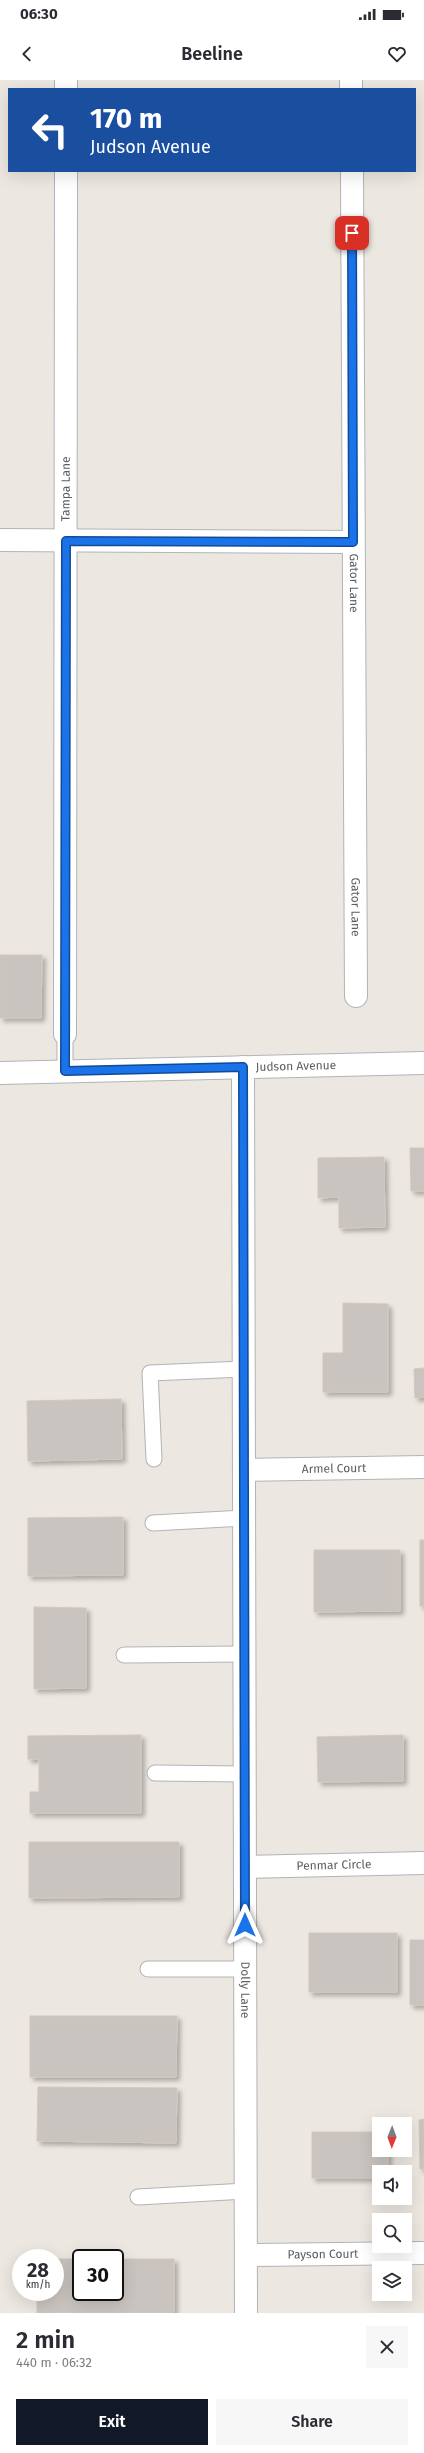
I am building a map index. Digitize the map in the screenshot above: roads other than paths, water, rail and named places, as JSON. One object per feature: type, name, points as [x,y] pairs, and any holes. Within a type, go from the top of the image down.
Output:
[{"type":"street","name":"Tampa Lane","points":[[65,1034],[66,172]]},
{"type":"street","name":"Gator Lane","points":[[352,172],[356,996]]},
{"type":"street","points":[[0,540],[353,542]]},
{"type":"street","name":"Judson Avenue","points":[[0,1073],[424,1063]]},
{"type":"street","name":"Dolly Lane","points":[[243,1067],[246,2313]]},
{"type":"street","name":"Armel Court","points":[[244,1470],[424,1467]]},
{"type":"street","name":"Penmar Circle","points":[[245,1867],[424,1863]]},
{"type":"street","name":"Payson Court","points":[[246,2255],[424,2253]]},
{"type":"lane","name":"Tampa Lane","points":[[65,1034],[65,1071]]},
{"type":"lane","points":[[154,1458],[150,1373],[244,1369]]},
{"type":"lane","points":[[153,1524],[244,1518]]},
{"type":"lane","points":[[124,1655],[245,1654]]},
{"type":"lane","points":[[155,1772],[245,1774]]},
{"type":"lane","points":[[148,1969],[245,1968]]},
{"type":"lane","points":[[138,2196],[246,2191]]}]
